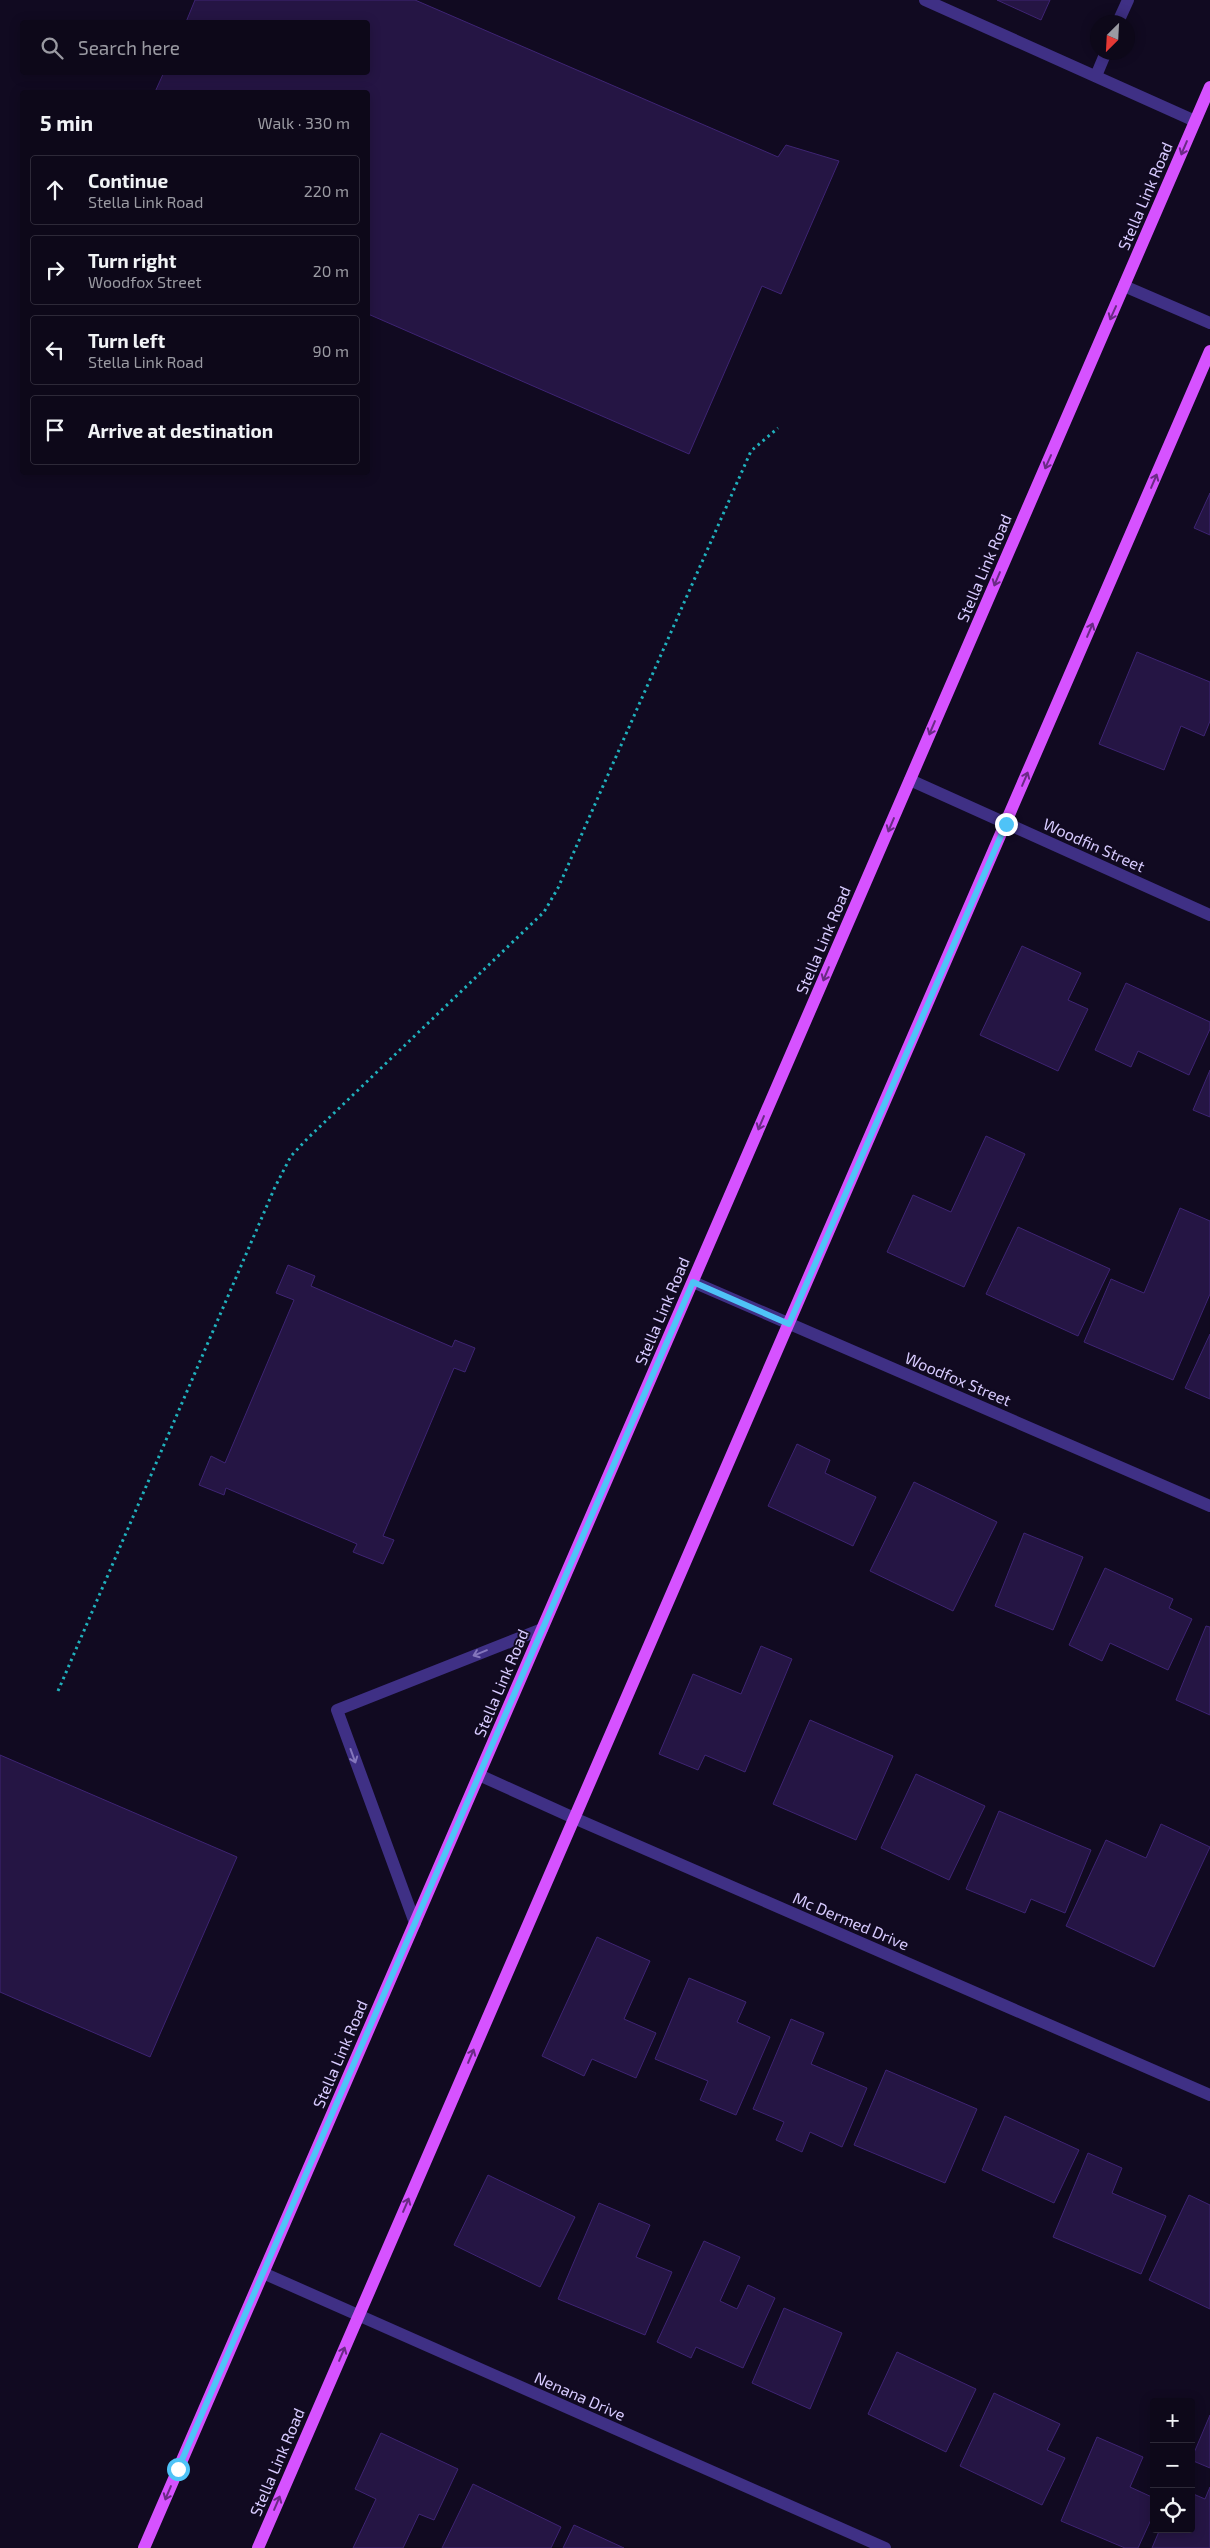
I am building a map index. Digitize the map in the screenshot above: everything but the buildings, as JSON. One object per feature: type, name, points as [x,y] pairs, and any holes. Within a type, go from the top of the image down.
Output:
[{"type":"main road","name":"Stella Link Road","points":[[144,2548],[1210,87]]},
{"type":"main road","name":"Stella Link Road","points":[[258,2548],[1210,351]]},
{"type":"street","points":[[925,0],[1195,121]]},
{"type":"street","points":[[1121,15],[1128,0]]},
{"type":"street","points":[[1096,76],[1103,60]]},
{"type":"street","points":[[1124,286],[1210,323]]},
{"type":"street","name":"Woodfin Street","points":[[910,780],[1210,915]]},
{"type":"street","name":"Woodfox Street","points":[[693,1282],[1210,1506]]},
{"type":"street","points":[[415,1923],[336,1710],[542,1629]]},
{"type":"street","name":"Mc Dermed Drive","points":[[479,1775],[1210,2095]]},
{"type":"street","name":"Nenana Drive","points":[[263,2273],[884,2548]]},
{"type":"path","points":[[58,1691],[275,1187],[291,1156],[544,912],[558,888],[751,451],[778,428]]},
{"type":"route","points":[[178,2469],[693,1282],[789,1324],[1006,824]]}]
